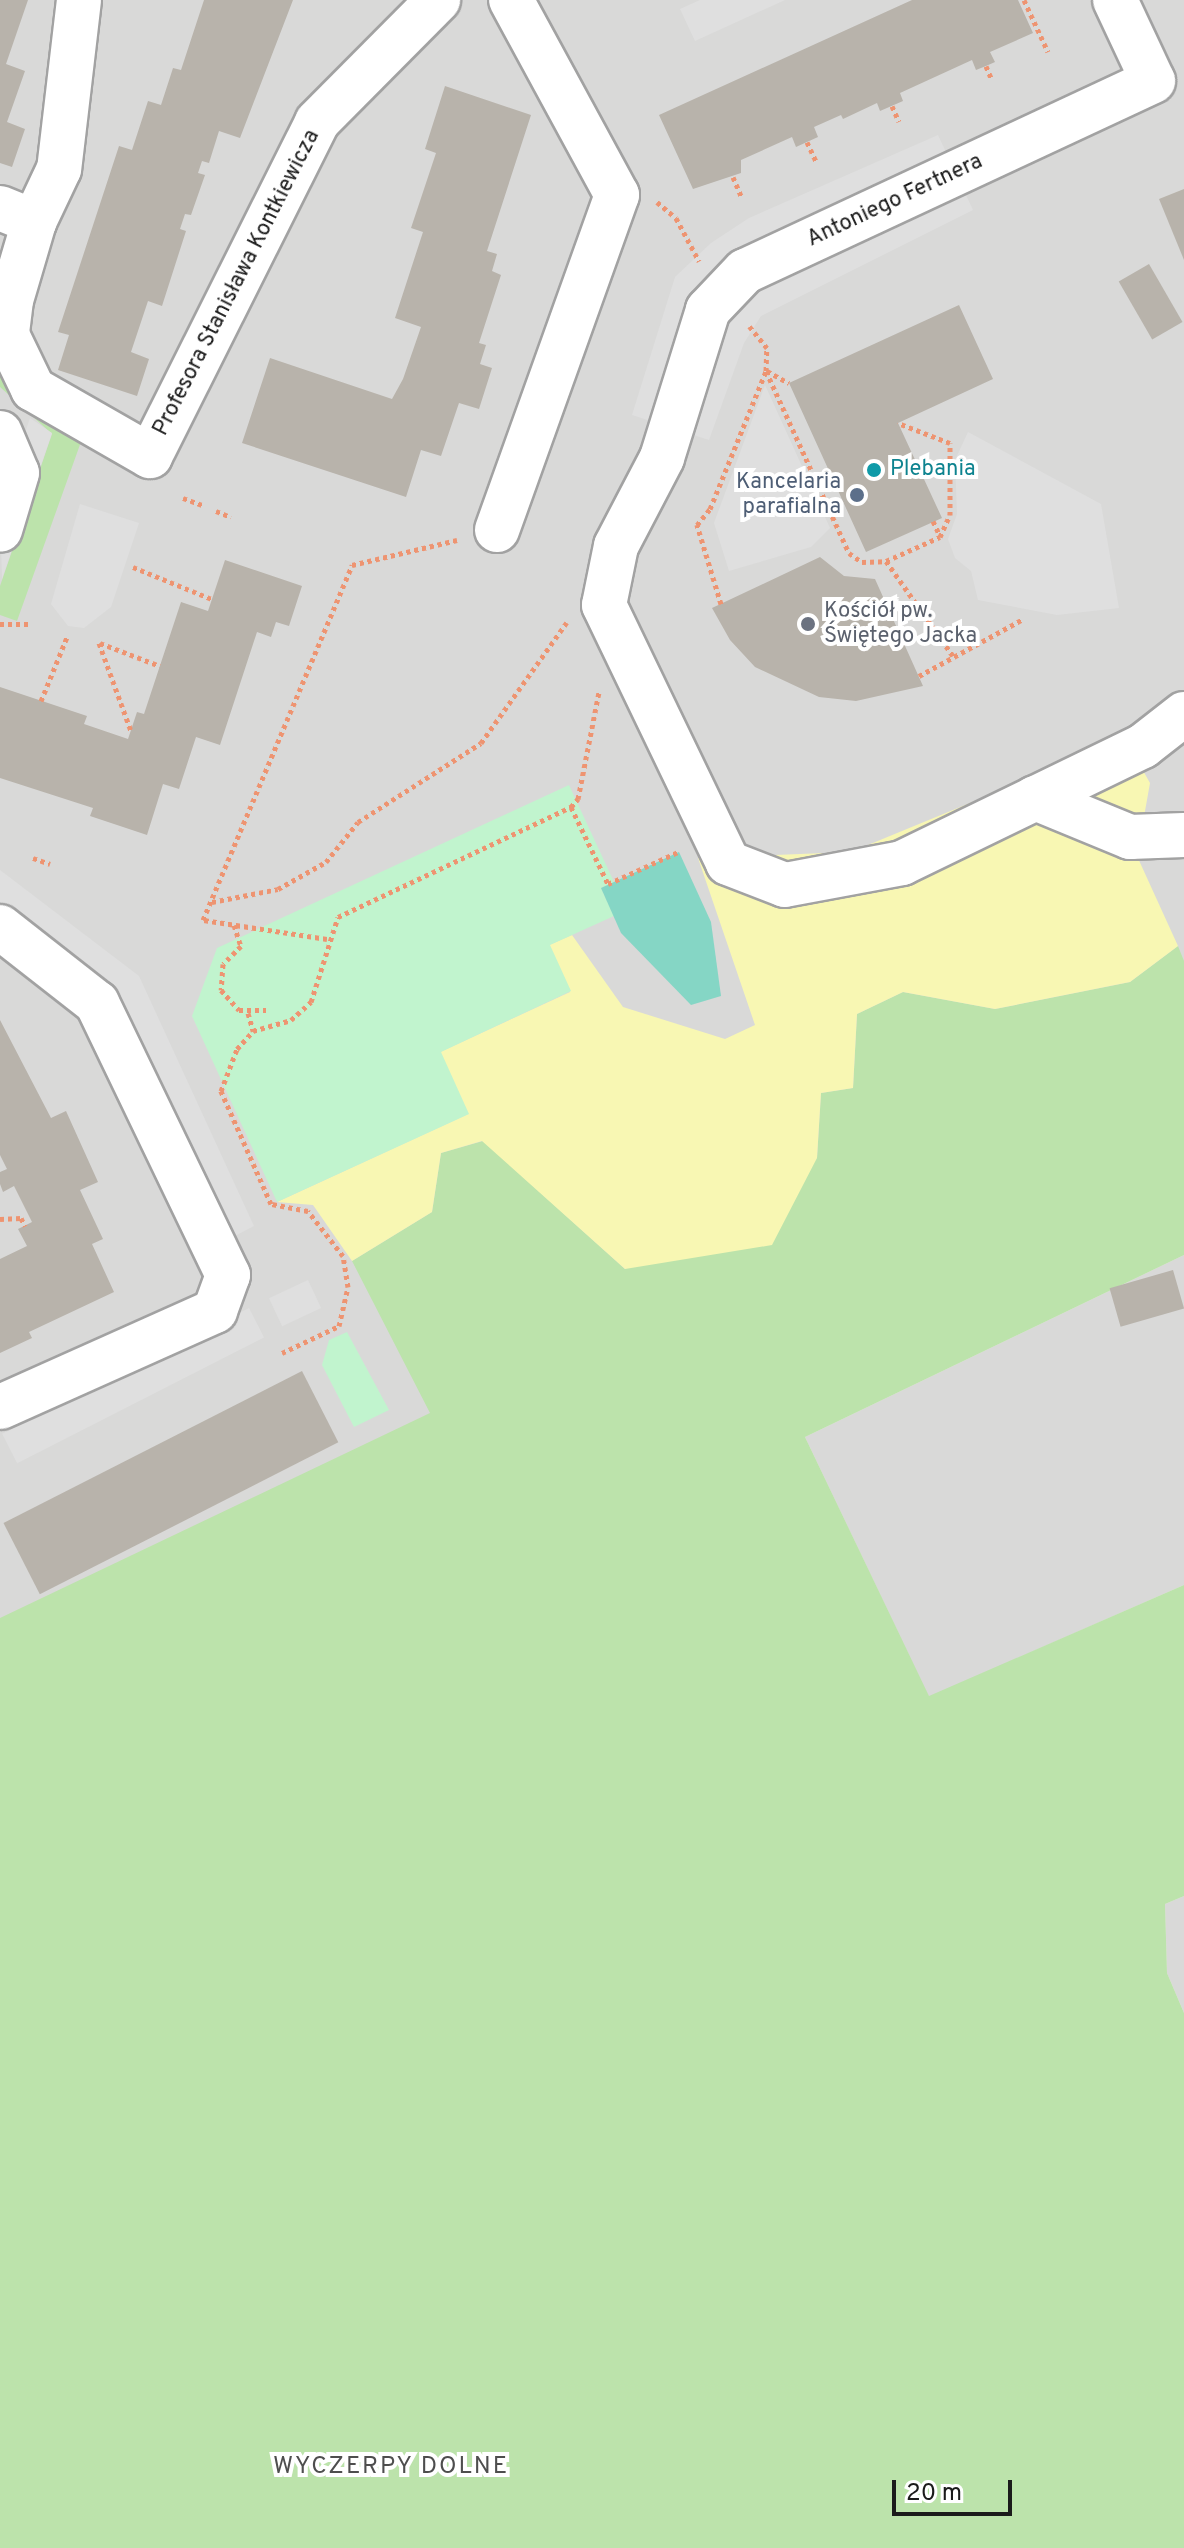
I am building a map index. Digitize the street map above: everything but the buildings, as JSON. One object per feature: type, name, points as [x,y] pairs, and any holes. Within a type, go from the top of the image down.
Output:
[{"type":"street","name":"Profesora Stanisława Kontkiewicza","points":[[79,0],[59,169],[17,215],[7,335],[18,365],[33,389],[150,456],[317,122],[438,0]]},
{"type":"street","points":[[497,530],[617,195],[511,0]]},
{"type":"street","name":"Antoniego Fertnera","points":[[608,614],[616,546],[662,458],[708,310],[745,271],[1153,81],[1115,0]]},
{"type":"street","points":[[0,433],[17,473],[0,530]]},
{"type":"street","points":[[608,614],[728,863],[785,885],[902,863],[1143,746],[1184,714]]},
{"type":"street","points":[[1035,798],[1130,837],[1184,835]]},
{"type":"street","points":[[0,927],[97,1003],[228,1275],[215,1311],[0,1407]]},
{"type":"path","points":[[1024,0],[1048,52]]},
{"type":"path","points":[[986,66],[991,78]]},
{"type":"path","points":[[892,106],[899,122]]},
{"type":"path","points":[[807,142],[816,161]]},
{"type":"path","points":[[733,177],[741,196]]},
{"type":"path","points":[[670,213],[690,250]]},
{"type":"path","points":[[721,604],[697,525],[710,509],[766,371],[767,348]]},
{"type":"path","points":[[766,371],[789,383]]},
{"type":"path","points":[[766,371],[849,553],[862,562],[886,561],[940,537],[950,515],[950,443],[898,423]]},
{"type":"path","points":[[183,498],[205,506]]},
{"type":"path","points":[[216,511],[231,517]]},
{"type":"path","points":[[933,521],[940,537]]},
{"type":"path","points":[[327,939],[203,920],[352,565],[497,530]]},
{"type":"path","points":[[886,561],[953,656]]},
{"type":"path","points":[[133,567],[212,599]]},
{"type":"path","points":[[212,902],[278,889],[326,862],[358,822],[481,743],[568,621],[608,614],[578,799],[571,807],[338,917],[327,939],[311,1002],[291,1020],[253,1031],[237,1049],[221,1091],[271,1204],[308,1211],[343,1256],[348,1287],[339,1326],[282,1353]]},
{"type":"path","points":[[919,676],[1023,619]]},
{"type":"path","points":[[0,624],[32,624]]},
{"type":"path","points":[[41,701],[67,637]]},
{"type":"path","points":[[131,731],[99,643],[160,666]]},
{"type":"path","points":[[571,807],[608,884],[679,852]]},
{"type":"path","points":[[33,858],[50,864]]},
{"type":"path","points":[[234,925],[241,946],[223,964],[221,990],[228,1002],[248,1012],[266,1010]]},
{"type":"path","points":[[248,1012],[253,1031]]},
{"type":"path","points":[[0,1219],[21,1218],[25,1226]]},
{"type":"shaded area","points":[[0,0],[1184,0],[1184,1097],[0,1662]]},
{"type":"shaded area","points":[[700,0],[785,0],[695,41],[680,9]]},
{"type":"shaded area","points":[[938,135],[973,210],[761,316],[744,343],[709,440],[632,415],[675,277],[711,243],[749,218]]},
{"type":"shaded area","points":[[765,385],[830,528],[811,547],[729,571],[714,523]]},
{"type":"shaded area","points":[[30,418],[52,433],[2,579],[0,508]]},
{"type":"shaded area","points":[[968,432],[1101,504],[1119,608],[1057,615],[978,600],[971,571],[955,558],[948,539],[957,514],[955,460]]},
{"type":"shaded area","points":[[80,504],[139,523],[111,607],[84,628],[68,626],[51,604]]},
{"type":"shaded area","points":[[679,852],[711,922],[721,996],[691,1005],[621,933],[601,888]]},
{"type":"shaded area","points":[[0,870],[139,976],[254,1226],[227,1240],[112,996],[0,909]]},
{"type":"shaded area","points":[[1184,1255],[1184,1585],[929,1697],[805,1437]]},
{"type":"shaded area","points":[[308,1280],[321,1308],[282,1326],[269,1298]]},
{"type":"shaded area","points":[[249,1308],[264,1337],[17,1463],[2,1434]]},
{"type":"shaded area","points":[[1184,1896],[1184,2013],[1167,1973],[1165,1904]]},
{"type":"green space","points":[[0,353],[82,439],[17,621],[0,615],[0,586],[52,434],[0,387]]},
{"type":"green space","points":[[569,785],[614,882],[601,888],[614,916],[550,945],[571,991],[441,1052],[469,1114],[277,1202],[192,1016],[217,948]]},
{"type":"green space","points":[[1178,946],[1184,961],[1184,1255],[805,1437],[929,1696],[1184,1585],[1184,1896],[1165,1904],[1167,1973],[1184,2013],[1184,2548],[0,2548],[0,1618],[430,1413],[352,1261],[432,1212],[441,1153],[483,1141],[625,1269],[817,1158],[821,1093],[853,1088],[857,1014],[903,992],[995,1009],[1130,982]]},
{"type":"green space","points":[[347,1332],[389,1410],[354,1427],[322,1365],[329,1340]]},
{"type":"sand","points":[[1125,739],[1150,783],[1137,856],[1178,946],[1130,982],[995,1009],[903,992],[857,1014],[853,1088],[821,1093],[817,1158],[772,1245],[625,1269],[482,1141],[441,1153],[432,1212],[352,1261],[313,1205],[277,1202],[468,1114],[440,1052],[570,992],[549,945],[572,935],[623,1007],[725,1039],[755,1025],[698,858],[851,852]]},
{"type":"place","name":"Plebania","points":[[874,470]]},
{"type":"place","name":"Kancelaria parafialna","points":[[857,495]]},
{"type":"place","name":"Kościół pw. Świętego Jacka","points":[[808,624]]},
{"type":"district","name":"WYCZERPY DOLNE","points":[[391,2468]]}]
